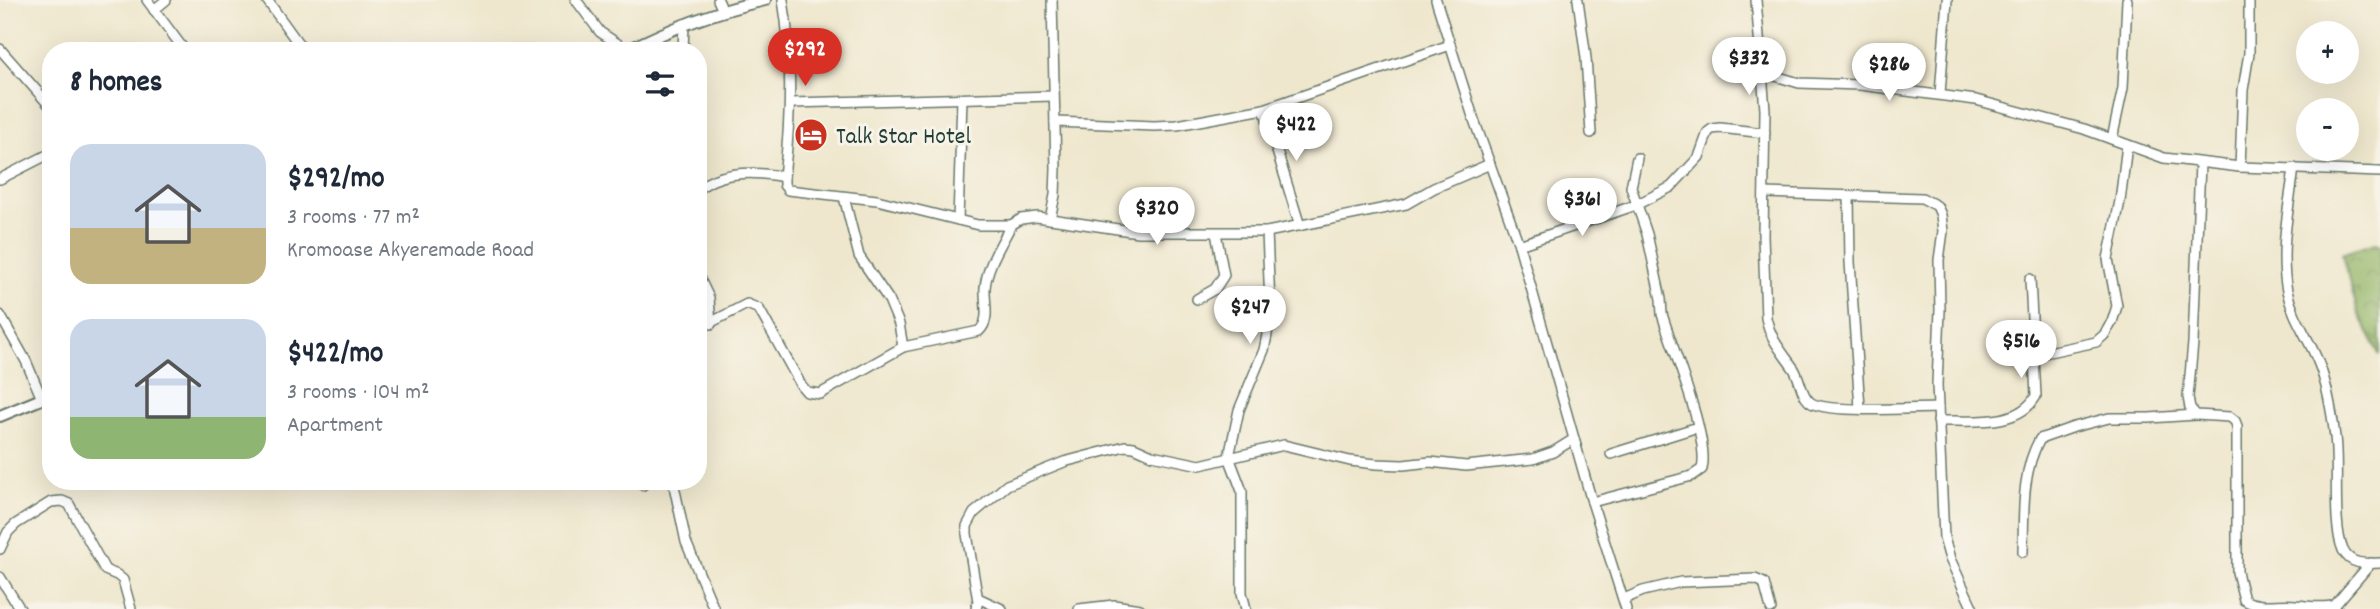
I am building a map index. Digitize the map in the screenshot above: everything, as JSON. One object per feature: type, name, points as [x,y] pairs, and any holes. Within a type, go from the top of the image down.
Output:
[{"type":"street","points":[[147,0],[178,42]]},
{"type":"street","points":[[155,10],[166,0]]},
{"type":"street","points":[[267,0],[297,42]]},
{"type":"street","points":[[576,0],[600,32],[614,42]]},
{"type":"street","points":[[645,42],[720,5],[765,0]]},
{"type":"street","points":[[783,0],[790,59],[791,103],[784,177],[788,190],[877,200],[978,225],[1011,225],[1021,219],[1050,219],[1138,232],[1267,232],[1406,204],[1434,188],[1490,164]]},
{"type":"street","points":[[1050,219],[1055,195],[1052,0]]},
{"type":"street","points":[[1436,0],[1519,245],[1592,502],[1625,604],[1643,591],[1681,582],[1755,579],[1764,583],[1771,609]]},
{"type":"street","points":[[1578,0],[1586,58],[1591,133]]},
{"type":"street","points":[[1756,0],[1765,133],[1763,193],[1768,331],[1781,354],[1793,367],[1810,403],[1822,408],[1938,408]]},
{"type":"street","points":[[1940,94],[1947,0]]},
{"type":"street","points":[[2112,139],[2123,88],[2127,0]]},
{"type":"street","points":[[2240,167],[2243,90],[2249,53],[2249,0]]},
{"type":"street","points":[[683,42],[684,24]]},
{"type":"street","points":[[1055,122],[1177,125],[1264,109],[1387,69],[1450,45]]},
{"type":"street","points":[[0,49],[42,97]]},
{"type":"street","points":[[1762,72],[1799,83],[1840,83],[1940,94],[1998,105],[2084,129],[2154,155],[2200,163],[2380,172]]},
{"type":"street","points":[[791,103],[1053,96]]},
{"type":"street","points":[[958,220],[962,99]]},
{"type":"street","points":[[1264,109],[1300,226]]},
{"type":"street","points":[[1519,245],[1636,205],[1671,187],[1699,157],[1708,132],[1712,129],[1765,133]]},
{"type":"street","points":[[2035,355],[2096,342],[2112,322],[2117,306],[2108,259],[2120,201],[2127,145]]},
{"type":"street","points":[[0,179],[42,158]]},
{"type":"street","points":[[1592,502],[1698,473],[1704,462],[1698,428],[1664,320],[1647,234],[1636,205],[1631,181],[1637,158]]},
{"type":"street","points":[[2196,415],[2190,408],[2188,397],[2193,343],[2200,163]]},
{"type":"street","points":[[2294,168],[2284,249],[2287,292],[2294,314],[2319,364],[2329,400],[2336,440],[2338,509],[2343,550],[2357,563],[2375,563]]},
{"type":"street","points":[[707,179],[756,172],[784,177]]},
{"type":"street","points":[[1763,193],[1922,198],[1937,206],[1943,231],[1939,260],[1938,421],[1944,538],[1950,559],[1973,609]]},
{"type":"street","points":[[1849,196],[1850,262],[1860,408]]},
{"type":"street","points":[[844,197],[859,256],[889,300],[899,324],[903,347]]},
{"type":"street","points":[[707,326],[747,304],[759,309],[801,385],[807,392],[820,394],[903,347],[970,334],[983,327],[986,322],[985,289],[988,271],[1011,225]]},
{"type":"street","points":[[1246,609],[1242,593],[1242,491],[1229,457],[1239,410],[1261,358],[1267,335],[1270,304],[1267,232]]},
{"type":"street","points":[[1197,299],[1215,289],[1224,275],[1216,233]]},
{"type":"street","points":[[1938,421],[2004,419],[2023,412],[2032,404],[2036,396],[2030,279]]},
{"type":"street","points":[[707,294],[711,324]]},
{"type":"street","points":[[0,315],[42,390]]},
{"type":"street","points":[[0,416],[42,399]]},
{"type":"street","points":[[2023,552],[2030,455],[2040,439],[2109,418],[2196,415],[2230,417],[2237,426],[2237,572],[2244,600],[2260,606],[2294,604],[2328,608],[2335,605],[2375,563]]},
{"type":"street","points":[[1611,454],[1698,428]]},
{"type":"street","points":[[1002,609],[976,604],[967,526],[974,513],[1007,485],[1064,462],[1125,446],[1200,465],[1284,445],[1350,461],[1376,464],[1430,462],[1466,466],[1533,459],[1553,452],[1574,439]]},
{"type":"street","points":[[675,490],[686,542],[715,609]]},
{"type":"street","points":[[0,549],[8,532],[16,524],[51,502],[62,501],[69,504],[106,570],[123,580],[131,609]]},
{"type":"street","points":[[0,577],[20,609]]},
{"type":"street","points":[[1079,609],[1114,605],[1140,609]]},
{"type":"green space","points":[[2375,243],[2380,244],[2380,356],[2358,313],[2342,254]]},
{"type":"place","name":"Talk Star Hotel","points":[[811,135]]}]
